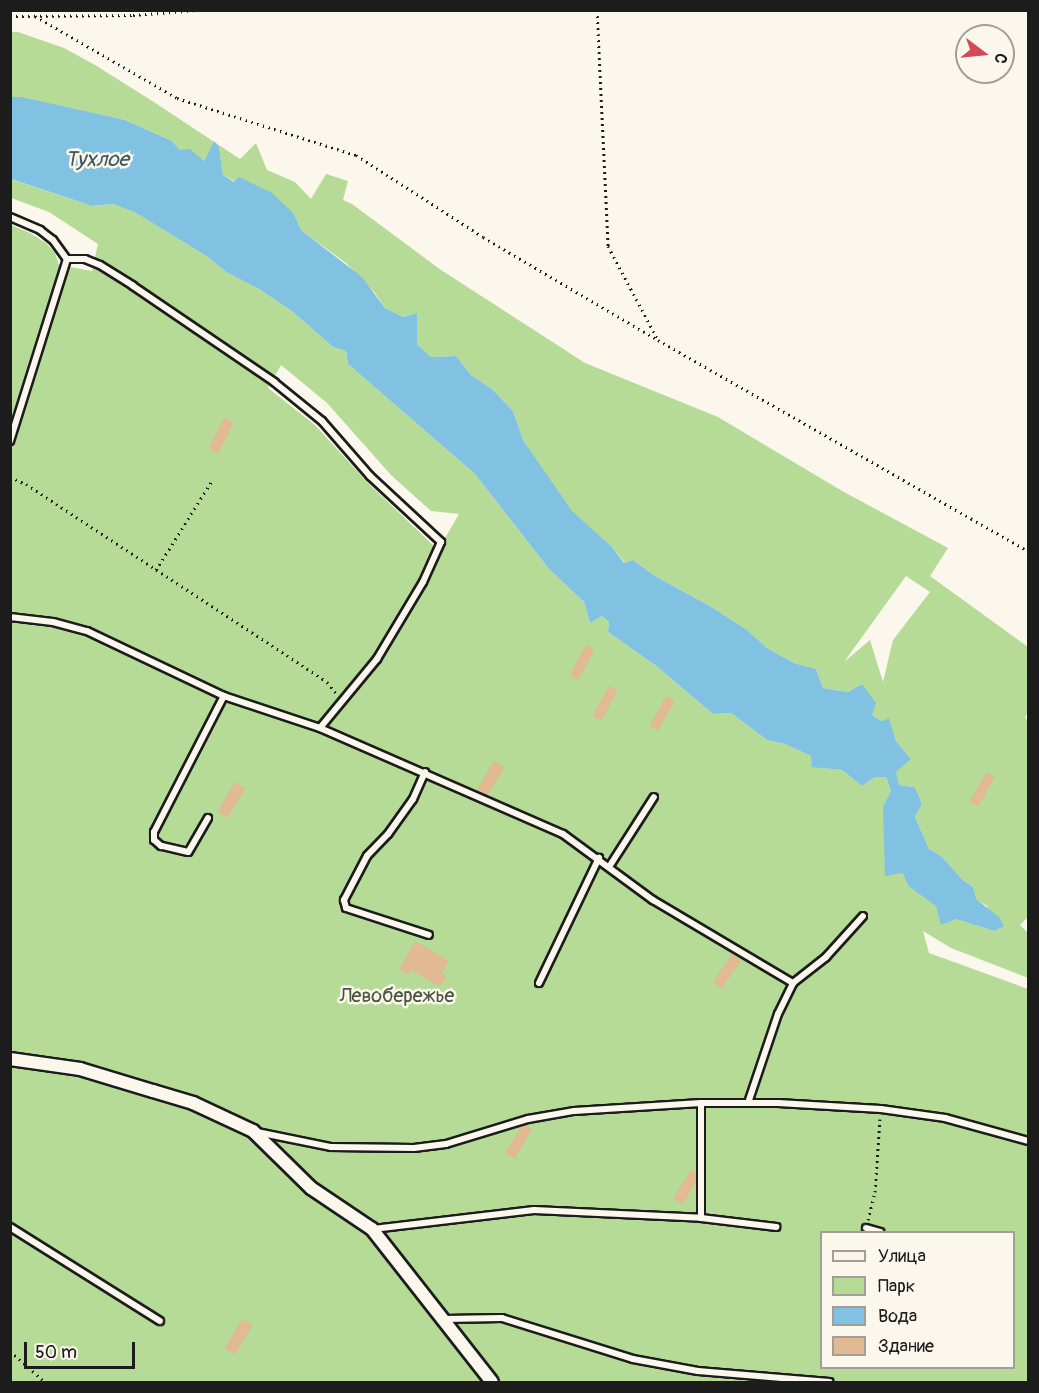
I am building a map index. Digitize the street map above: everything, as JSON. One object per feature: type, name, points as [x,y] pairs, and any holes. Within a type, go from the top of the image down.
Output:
[{"type":"street","points":[[10,1059],[80,1070],[143,1088],[193,1103],[253,1131],[310,1188],[372,1229],[492,1383]]},
{"type":"lane","points":[[10,218],[40,230],[53,240],[67,259]]},
{"type":"lane","points":[[10,441],[67,259]]},
{"type":"lane","points":[[67,259],[85,259],[100,265],[274,382],[322,421],[370,476],[441,542],[423,582],[377,659],[320,728]]},
{"type":"lane","points":[[10,617],[53,622],[87,631],[224,696],[320,728],[563,834],[599,858],[653,900],[793,983]]},
{"type":"lane","points":[[208,818],[188,852],[161,846],[154,840],[154,832],[224,696]]},
{"type":"lane","points":[[425,772],[413,799],[388,834],[367,856],[344,900],[346,908],[429,935]]},
{"type":"lane","points":[[609,867],[654,797]]},
{"type":"lane","points":[[539,983],[599,858]]},
{"type":"lane","points":[[748,1103],[778,1014],[793,983],[826,957],[863,916]]},
{"type":"lane","points":[[701,1103],[701,1218]]},
{"type":"lane","points":[[253,1131],[331,1147],[414,1148],[446,1144],[528,1119],[574,1111],[701,1103],[748,1103],[881,1108],[945,1118],[1029,1141]]},
{"type":"lane","points":[[372,1229],[534,1210],[701,1218],[776,1227]]},
{"type":"lane","points":[[10,1227],[160,1321]]},
{"type":"lane","points":[[866,1228],[874,1231]]},
{"type":"lane","points":[[442,1320],[502,1318],[633,1359],[698,1371],[830,1383]]},
{"type":"path","points":[[10,16],[133,15],[198,10]]},
{"type":"path","points":[[597,10],[608,246],[658,340]]},
{"type":"path","points":[[34,16],[177,98],[356,155],[483,237],[658,340],[1029,551]]},
{"type":"path","points":[[10,477],[26,484],[327,682],[343,701]]},
{"type":"path","points":[[156,570],[213,479]]},
{"type":"path","points":[[866,1228],[875,1192],[881,1108]]},
{"type":"path","points":[[10,1351],[45,1383]]},
{"type":"green space","name":"Левобережье","points":[[11,32],[18,32],[64,48],[95,65],[157,104],[240,159],[256,143],[267,170],[295,182],[311,199],[326,174],[348,181],[343,200],[352,204],[441,270],[585,363],[718,417],[844,492],[948,548],[930,576],[1028,647],[1028,713],[1025,717],[1028,722],[1028,917],[1020,925],[1028,933],[1028,978],[951,948],[923,931],[929,953],[1028,989],[1028,1382],[11,1382],[11,225],[46,243],[55,253],[59,265],[92,271],[98,244],[49,212],[11,198],[10,179],[92,206],[113,204],[136,213],[208,257],[226,272],[259,289],[293,312],[333,347],[346,351],[348,364],[475,474],[549,569],[584,602],[590,623],[602,616],[609,622],[608,632],[655,665],[713,714],[731,713],[767,740],[785,744],[811,756],[824,768],[842,770],[862,786],[875,777],[886,777],[891,791],[883,806],[908,886],[956,919],[994,931],[987,906],[975,899],[973,887],[963,880],[941,856],[929,849],[915,817],[922,804],[915,787],[899,785],[895,772],[911,759],[896,741],[889,719],[882,721],[872,715],[862,684],[848,692],[823,688],[816,669],[794,663],[767,648],[747,630],[710,606],[655,576],[633,560],[625,563],[613,548],[572,512],[523,440],[513,411],[492,389],[471,375],[456,356],[431,357],[417,344],[417,313],[403,317],[385,308],[375,293],[346,263],[301,230],[294,214],[223,175],[219,147],[214,142],[204,161],[180,150],[172,141],[125,120],[11,97]],"holes":[[[281,365],[327,403],[391,475],[431,511],[459,514],[438,550],[367,482],[315,425],[268,388]],[[906,576],[930,592],[893,640],[883,682],[870,640],[844,662]]]},
{"type":"water","name":"Тухлое","points":[[10,97],[21,97],[125,120],[172,141],[180,150],[190,149],[204,161],[214,141],[219,147],[223,175],[234,182],[239,177],[272,193],[294,214],[301,230],[362,277],[385,308],[403,317],[417,313],[417,344],[431,357],[456,356],[471,375],[492,389],[513,411],[523,440],[572,511],[613,548],[624,563],[633,560],[655,576],[710,606],[747,630],[767,648],[794,663],[816,669],[823,688],[848,692],[862,684],[876,703],[872,715],[882,721],[889,718],[896,741],[911,759],[896,772],[899,785],[915,787],[922,804],[915,817],[929,849],[941,856],[963,880],[973,887],[976,899],[999,917],[1004,926],[994,931],[956,919],[941,925],[936,906],[908,886],[903,873],[885,876],[883,806],[891,791],[886,777],[875,777],[862,786],[842,770],[812,767],[811,756],[785,744],[767,740],[731,713],[713,714],[655,665],[608,632],[609,622],[602,616],[590,623],[584,602],[549,569],[475,474],[348,364],[346,351],[333,347],[293,312],[259,289],[226,272],[208,257],[136,213],[113,204],[92,206],[11,179]]},
{"type":"building","points":[[224,418],[234,423],[218,453],[209,448]]},
{"type":"building","points":[[586,645],[595,650],[578,680],[570,675]]},
{"type":"building","points":[[609,686],[618,691],[601,721],[593,716]]},
{"type":"building","points":[[666,696],[675,701],[658,731],[650,726]]},
{"type":"building","points":[[494,761],[504,767],[487,796],[476,790]]},
{"type":"building","points":[[986,772],[995,777],[978,807],[970,802]]},
{"type":"building","points":[[235,782],[245,788],[228,817],[217,811]]},
{"type":"building","points":[[415,941],[449,961],[442,973],[446,975],[440,987],[411,970],[409,975],[399,969]]},
{"type":"building","points":[[732,954],[741,960],[722,988],[713,982]]},
{"type":"building","points":[[526,1125],[532,1129],[515,1158],[505,1153],[521,1127]]},
{"type":"building","points":[[691,1170],[696,1172],[696,1182],[683,1204],[673,1199]]},
{"type":"building","points":[[242,1319],[252,1325],[235,1354],[224,1348]]}]
